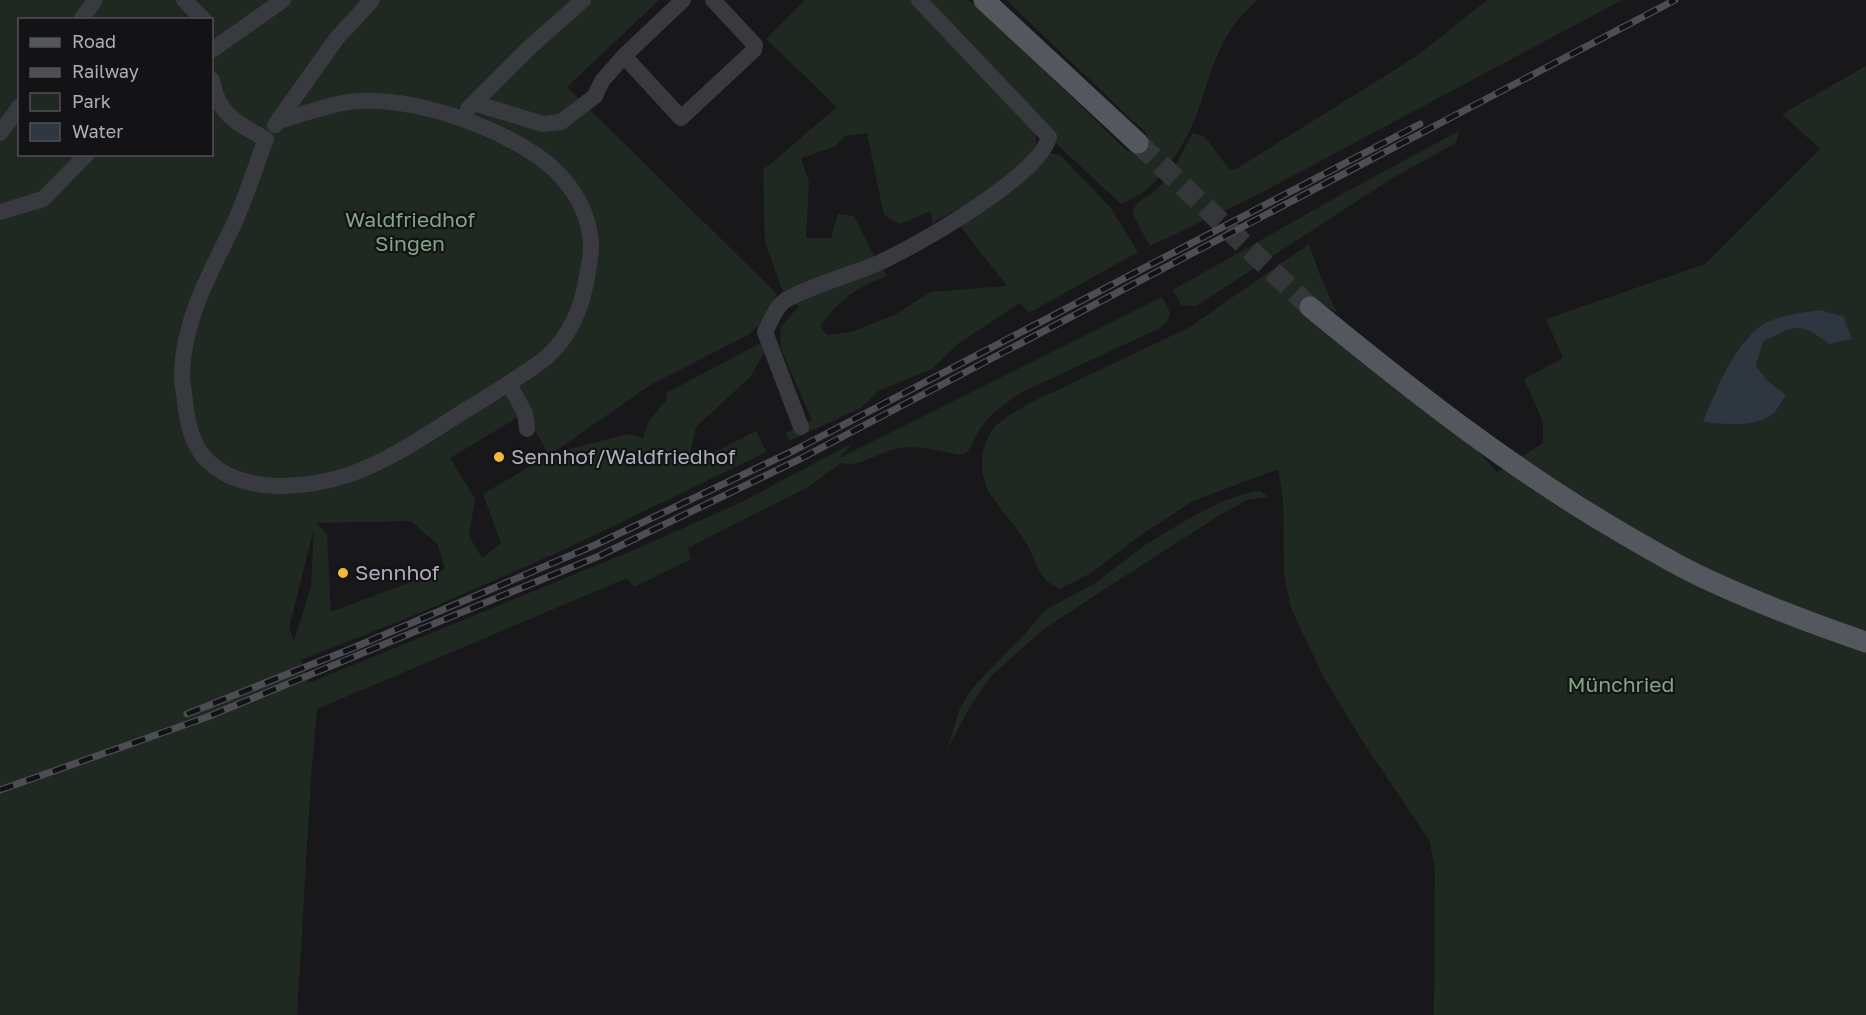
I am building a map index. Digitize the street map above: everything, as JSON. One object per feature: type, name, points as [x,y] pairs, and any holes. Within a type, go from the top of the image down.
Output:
[{"type":"main road","points":[[984,0],[1138,143]]},
{"type":"main road","points":[[1310,307],[1418,395],[1505,459],[1577,507],[1701,576],[1813,624],[1866,642]]},
{"type":"lane","points":[[82,18],[95,0]]},
{"type":"lane","points":[[184,0],[202,18]]},
{"type":"lane","points":[[213,49],[283,0]]},
{"type":"lane","points":[[277,122],[344,103],[380,101],[416,107],[459,119],[507,137],[543,158],[564,177],[574,192],[586,220],[591,245],[582,301],[573,324],[550,355],[509,384],[378,462],[351,474],[306,484],[277,486],[250,483],[227,474],[204,457],[192,436],[186,410],[182,373],[186,340],[198,297],[234,223],[266,139],[277,122],[337,38],[372,0]]},
{"type":"lane","points":[[459,119],[529,48],[583,0]]},
{"type":"lane","points":[[474,104],[543,124],[561,122],[595,96],[602,81],[624,56],[683,0]]},
{"type":"lane","points":[[624,56],[681,118],[754,50],[755,45],[713,0]]},
{"type":"lane","points":[[801,427],[765,332],[780,304],[874,265],[964,216],[1007,184],[1046,146],[1049,136],[919,0]]},
{"type":"lane","points":[[213,86],[224,112],[237,124],[266,139]]},
{"type":"lane","points":[[0,133],[18,109]]},
{"type":"lane","points":[[0,212],[43,199],[85,156]]},
{"type":"lane","points":[[509,384],[525,413],[527,429]]},
{"type":"green space","name":"Waldfriedhof Singen","points":[[0,0],[659,0],[567,87],[777,294],[763,322],[748,335],[652,384],[551,454],[627,434],[643,438],[649,421],[667,399],[666,393],[774,336],[750,377],[696,427],[689,457],[717,451],[756,431],[766,452],[568,548],[415,615],[301,660],[309,683],[634,550],[742,502],[853,443],[839,458],[1162,297],[1170,313],[1167,322],[1160,328],[1020,393],[994,412],[963,455],[906,447],[855,463],[841,463],[808,487],[688,548],[691,559],[634,587],[627,578],[317,709],[297,1015],[0,1015]],"holes":[[[525,413],[549,455],[483,494],[501,543],[482,558],[469,536],[475,499],[450,458]],[[411,521],[438,545],[445,569],[331,612],[327,534],[316,523]],[[314,528],[311,587],[294,641],[289,628]]]},
{"type":"green space","points":[[805,0],[913,0],[1036,133],[1036,145],[1029,158],[977,199],[932,223],[931,211],[900,224],[884,215],[867,133],[845,136],[834,147],[801,158],[809,182],[806,238],[831,238],[838,214],[854,216],[887,276],[857,290],[835,308],[820,326],[827,335],[851,332],[894,315],[931,292],[1007,286],[960,226],[1049,153],[1060,155],[1111,208],[1138,252],[1029,313],[1020,303],[959,343],[932,369],[878,391],[861,408],[789,441],[786,433],[812,420],[780,347],[781,327],[799,306],[786,300],[765,242],[763,170],[837,107],[766,39]]},
{"type":"green space","points":[[919,0],[967,0],[979,7],[1128,152],[1147,134],[1006,0],[1258,0],[1243,14],[1223,44],[1191,128],[1177,153],[1151,185],[1142,193],[1121,204],[1049,137]]},
{"type":"green space","points":[[1487,0],[1622,0],[1255,196],[1150,246],[1132,213],[1139,202],[1156,190],[1167,178],[1193,133],[1204,136],[1230,170],[1236,169],[1417,56]]},
{"type":"green space","name":"Münchried","points":[[1866,66],[1866,1015],[1434,1015],[1435,868],[1429,840],[1363,742],[1323,676],[1291,608],[1284,575],[1283,498],[1278,469],[1193,501],[1142,534],[1091,573],[1060,589],[1042,575],[1022,537],[988,491],[982,466],[987,440],[998,424],[1008,416],[1028,404],[1190,327],[1309,244],[1337,313],[1323,304],[1310,307],[1310,320],[1477,450],[1497,472],[1543,443],[1543,422],[1524,379],[1563,358],[1546,319],[1705,264],[1820,149],[1782,114]],"holes":[[[1819,310],[1843,316],[1829,344],[1810,332],[1796,328],[1789,329],[1763,342],[1756,366],[1767,380],[1785,395],[1775,412],[1750,423],[1704,422],[1715,392],[1737,354],[1789,315]]]},
{"type":"green space","points":[[1459,131],[1456,143],[1394,177],[1196,306],[1181,305],[1173,290]]},
{"type":"green space","points":[[1261,491],[1268,497],[1247,500],[1218,516],[1045,628],[991,676],[970,707],[947,750],[960,708],[973,687],[1045,610],[1094,584],[1145,545],[1195,515],[1226,500]]},
{"type":"water","points":[[1819,310],[1843,316],[1852,339],[1829,344],[1810,332],[1796,328],[1763,342],[1756,366],[1767,380],[1786,395],[1775,412],[1750,423],[1703,422],[1732,360],[1757,329],[1778,318]]},
{"type":"tunnel","points":[[1138,143],[1310,307]]},
{"type":"railway","points":[[0,790],[207,717],[599,556],[800,459],[1675,0]]},
{"type":"railway","points":[[187,714],[348,650],[595,545],[795,450],[1420,124]]},
{"type":"place","name":"Sennhof/Waldfriedhof","points":[[499,457]]},
{"type":"place","name":"Sennhof","points":[[343,573]]}]
